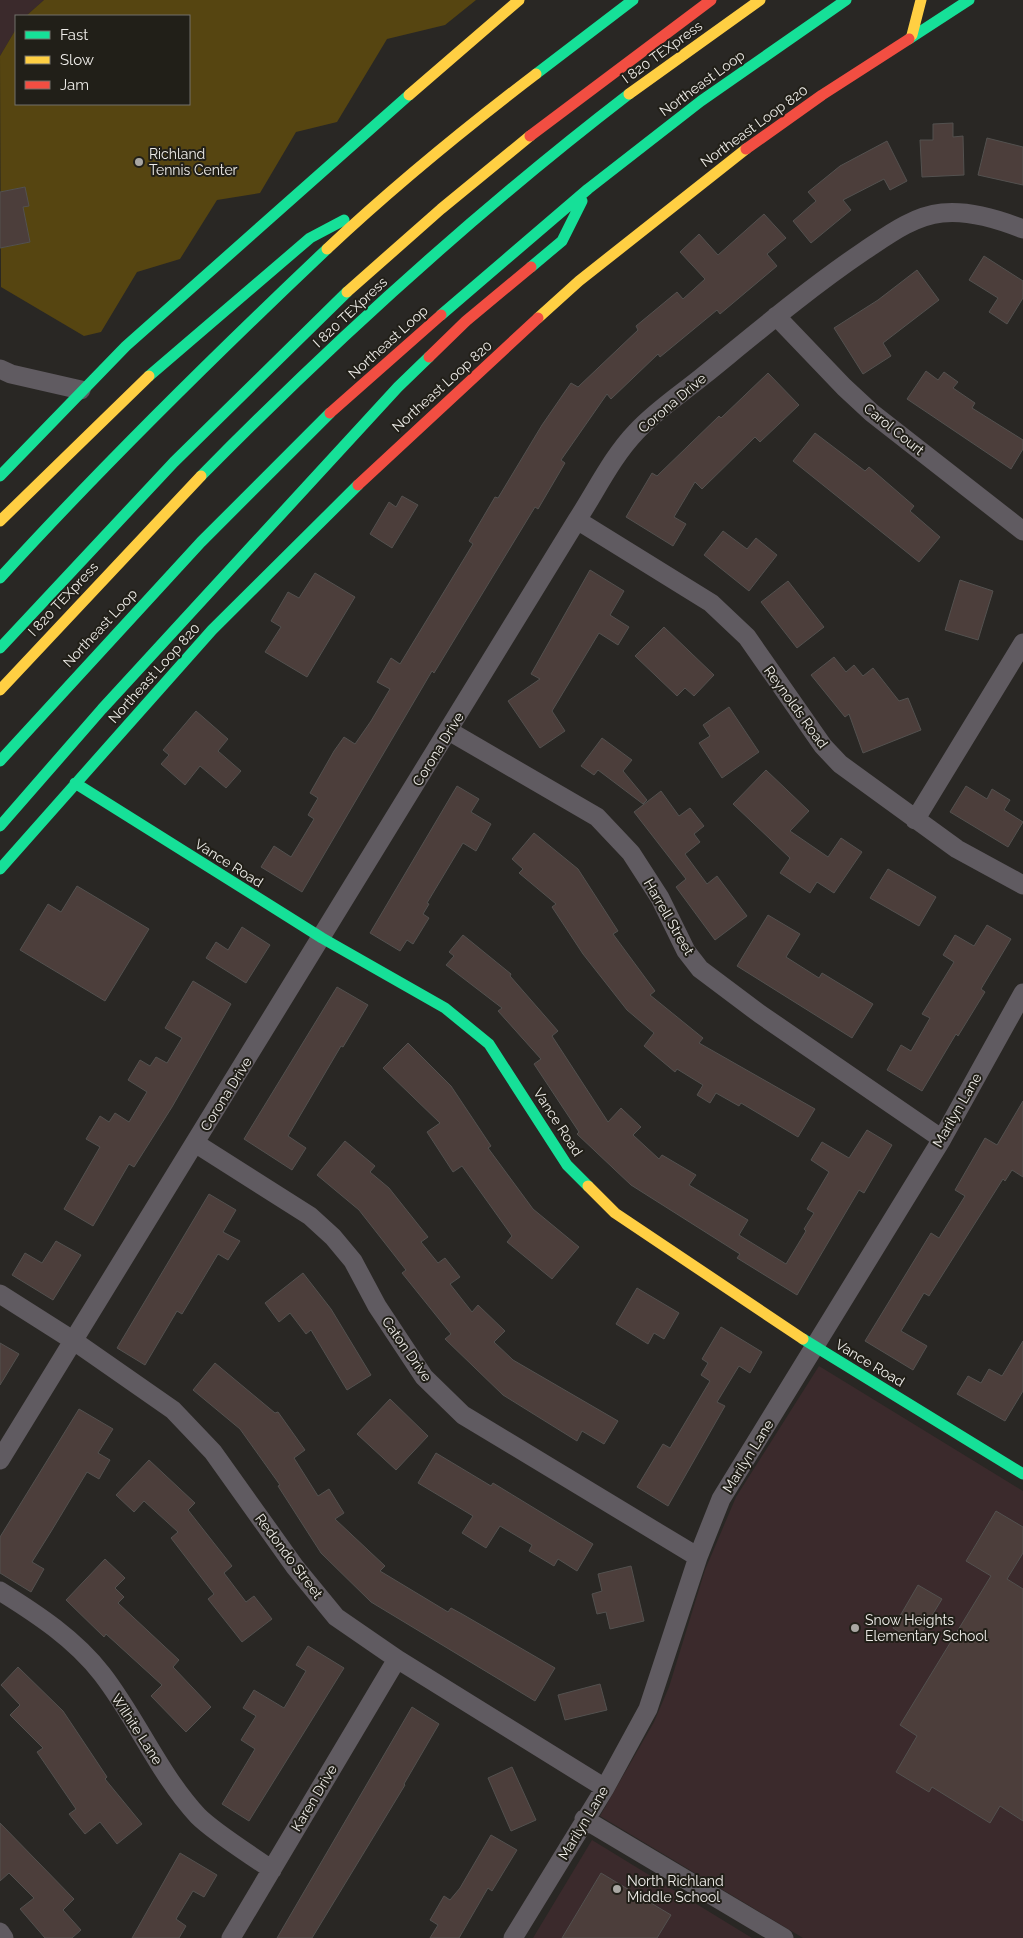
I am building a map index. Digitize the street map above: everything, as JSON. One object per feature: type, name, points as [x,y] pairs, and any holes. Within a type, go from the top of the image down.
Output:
[{"type":"main road","points":[[0,476],[81,390],[126,346],[370,129],[519,0]]},
{"type":"main road","points":[[0,578],[41,533],[237,334],[374,205],[474,121],[633,0]]},
{"type":"main road","name":"I 820 TEXpress","points":[[0,648],[78,562],[203,431],[356,284],[495,165],[623,64],[711,0]]},
{"type":"main road","name":"I 820 TEXpress","points":[[0,690],[90,590],[224,452],[379,304],[517,184],[639,88],[760,0]]},
{"type":"main road","name":"Northeast Loop","points":[[0,761],[201,542],[311,430],[462,296],[588,189],[701,101],[846,0]]},
{"type":"main road","points":[[912,35],[921,0]]},
{"type":"main road","name":"Northeast Loop 820","points":[[0,869],[212,630],[385,458],[579,281],[728,162],[822,95],[912,35],[969,0]]},
{"type":"main road","points":[[0,826],[102,709],[398,387],[466,321],[562,241],[588,189]]},
{"type":"main road","points":[[0,521],[162,363],[310,238],[374,205]]},
{"type":"main road","name":"Vance Road","points":[[75,783],[322,938],[445,1008],[488,1044],[567,1165],[615,1213],[815,1347],[1023,1474]]},
{"type":"street","name":"Corona Drive","points":[[0,1460],[578,520],[614,462],[636,432],[776,316],[843,265],[892,232],[920,219],[942,213],[965,213],[1005,222],[1023,229]]},
{"type":"street","name":"Carol Court","points":[[776,316],[844,387],[872,413],[1023,531]]},
{"type":"street","points":[[0,369],[11,374],[81,390]]},
{"type":"street","name":"Reynolds Road","points":[[578,520],[711,602],[747,637],[823,746],[840,764],[914,820],[957,849],[1023,885]]},
{"type":"street","points":[[914,820],[1023,643]]},
{"type":"street","name":"Harrell Street","points":[[449,731],[597,817],[631,853],[660,898],[686,951],[700,969],[760,1014],[942,1139]]},
{"type":"street","name":"Marilyn Lane","points":[[514,1938],[584,1819],[605,1788],[648,1709],[698,1556],[721,1500],[942,1139],[1023,993]]},
{"type":"street","name":"Caton Drive","points":[[196,1143],[310,1216],[333,1237],[353,1261],[377,1306],[424,1377],[462,1415],[698,1556]]},
{"type":"street","name":"Redondo Street","points":[[0,1294],[74,1341],[173,1410],[213,1452],[336,1617],[397,1659],[605,1788]]},
{"type":"street","name":"Wilhite Lane","points":[[0,1591],[38,1614],[81,1650],[103,1675],[154,1756],[200,1818],[272,1870]]},
{"type":"street","name":"Karen Drive","points":[[231,1938],[397,1659]]},
{"type":"street","points":[[584,1819],[784,1938]]},
{"type":"street","points":[[0,1932],[4,1938]]},
{"type":"shaded area","points":[[0,0],[44,0],[27,15],[15,15],[15,31],[0,56]]},
{"type":"shaded area","name":"Richland Tennis Center","points":[[44,0],[476,0],[445,25],[387,39],[337,122],[296,132],[260,193],[217,200],[180,259],[137,272],[101,332],[84,336],[1,287],[0,56],[15,31],[15,105],[190,105],[190,15],[27,15]]},
{"type":"shaded area","name":"Snow Heights Elementary School","points":[[819,1366],[1023,1491],[1023,1938],[803,1938],[600,1816],[654,1722],[669,1687],[705,1570],[736,1497]]},
{"type":"shaded area","name":"North Richland Middle School","points":[[592,1840],[752,1938],[533,1938]]},
{"type":"building","points":[[953,123],[953,137],[963,136],[964,175],[922,177],[920,140],[933,140],[933,124]]},
{"type":"building","points":[[987,138],[1023,147],[1023,185],[978,175]]},
{"type":"building","points":[[887,141],[907,181],[890,190],[884,179],[843,200],[851,210],[811,243],[793,221],[816,201],[808,192],[840,166]]},
{"type":"building","points":[[25,187],[29,206],[23,207],[30,242],[0,248],[0,192]]},
{"type":"building","points":[[764,214],[786,238],[767,254],[777,266],[720,314],[717,310],[660,357],[658,354],[611,399],[607,394],[561,460],[565,463],[538,509],[535,507],[434,673],[432,671],[302,892],[261,867],[274,846],[291,857],[314,819],[308,815],[318,798],[310,793],[334,751],[344,737],[355,744],[371,721],[390,689],[377,682],[391,658],[400,664],[473,544],[469,541],[495,497],[498,498],[542,425],[571,383],[578,387],[638,330],[636,326],[677,292],[683,299],[705,279],[680,252],[699,234],[718,255]]},
{"type":"building","points":[[984,256],[1023,281],[1023,298],[1007,324],[989,312],[998,298],[969,280]]},
{"type":"building","points":[[917,270],[939,300],[883,343],[891,356],[863,374],[834,328],[878,300]]},
{"type":"building","points":[[926,371],[938,380],[944,372],[958,382],[953,388],[975,403],[972,408],[1023,440],[1023,449],[1011,469],[907,399]]},
{"type":"building","points":[[768,373],[799,405],[760,442],[755,437],[702,489],[695,482],[674,517],[686,524],[673,546],[626,517],[652,473],[657,476],[719,416],[721,418]]},
{"type":"building","points":[[815,433],[865,471],[869,467],[914,506],[910,511],[940,537],[919,562],[793,461]]},
{"type":"building","points":[[402,496],[418,505],[392,548],[370,534],[389,502],[396,507]]},
{"type":"building","points":[[723,531],[747,549],[756,538],[777,555],[749,591],[704,555]]},
{"type":"building","points":[[590,570],[624,591],[610,615],[629,627],[618,645],[599,633],[552,711],[565,731],[540,748],[508,701],[540,679],[531,674]]},
{"type":"building","points":[[315,573],[355,597],[307,677],[265,652],[281,627],[271,621],[288,592],[299,598]]},
{"type":"building","points":[[960,580],[993,591],[978,640],[945,630]]},
{"type":"building","points":[[788,581],[824,627],[797,648],[761,602]]},
{"type":"building","points":[[664,627],[714,675],[694,696],[685,688],[677,696],[635,656]]},
{"type":"building","points":[[834,657],[846,672],[854,665],[863,676],[873,668],[899,701],[908,698],[921,730],[863,753],[849,714],[845,717],[811,675]]},
{"type":"building","points":[[729,707],[759,752],[722,778],[699,743],[710,736],[703,725]]},
{"type":"building","points":[[196,711],[228,739],[218,751],[241,771],[226,788],[200,766],[185,785],[161,764],[169,755],[163,750]]},
{"type":"building","points":[[602,738],[632,760],[623,771],[647,800],[643,804],[598,770],[594,775],[581,766]]},
{"type":"building","points":[[766,770],[809,811],[790,831],[828,857],[841,838],[862,852],[834,893],[817,882],[810,893],[780,873],[790,858],[733,804]]},
{"type":"building","points":[[457,786],[479,799],[471,812],[491,824],[476,851],[463,843],[427,903],[429,904],[423,914],[429,918],[413,944],[407,940],[400,951],[370,933]]},
{"type":"building","points":[[966,786],[987,799],[992,789],[1010,800],[1004,810],[1023,822],[1008,847],[950,812]]},
{"type":"building","points":[[661,791],[679,816],[690,808],[704,826],[694,834],[700,842],[685,854],[707,884],[717,876],[747,916],[715,940],[676,887],[686,879],[634,812]]},
{"type":"building","points":[[534,833],[578,869],[618,931],[613,934],[655,991],[650,995],[703,1038],[699,1043],[815,1109],[798,1137],[741,1103],[739,1106],[716,1093],[710,1103],[697,1095],[703,1085],[677,1069],[675,1072],[644,1046],[654,1033],[627,1010],[583,954],[552,907],[556,904],[519,873],[523,869],[512,859]]},
{"type":"building","points":[[888,869],[936,897],[919,926],[870,898]]},
{"type":"building","points":[[77,886],[149,929],[105,1001],[20,950],[48,904],[61,912]]},
{"type":"building","points":[[768,915],[800,934],[786,957],[819,978],[822,973],[873,1004],[852,1038],[737,966]]},
{"type":"building","points":[[987,925],[1011,939],[981,989],[985,992],[958,1036],[956,1034],[922,1091],[887,1070],[901,1045],[911,1051],[930,1018],[922,1014],[954,962],[943,955],[955,935],[974,946]]},
{"type":"building","points":[[242,927],[270,945],[246,983],[206,958],[216,942],[228,950]]},
{"type":"building","points":[[463,935],[511,974],[510,976],[558,1031],[552,1036],[608,1122],[621,1108],[641,1127],[633,1135],[659,1159],[662,1155],[696,1175],[689,1185],[748,1220],[739,1235],[786,1264],[806,1231],[804,1229],[814,1213],[807,1209],[829,1172],[811,1160],[822,1142],[849,1158],[867,1130],[892,1145],[864,1193],[859,1190],[797,1295],[737,1258],[740,1254],[631,1185],[577,1134],[579,1132],[534,1064],[541,1059],[498,1011],[502,1008],[446,965],[454,956],[449,952]]},
{"type":"building","points":[[193,981],[231,1004],[172,1107],[134,1167],[129,1164],[93,1226],[64,1209],[100,1147],[86,1139],[100,1116],[109,1122],[115,1113],[129,1122],[147,1092],[128,1080],[140,1060],[150,1066],[156,1057],[167,1063],[182,1038],[165,1028]]},
{"type":"building","points":[[337,987],[368,1005],[343,1047],[341,1046],[288,1136],[306,1148],[292,1170],[244,1139]]},
{"type":"building","points":[[408,1043],[451,1086],[491,1146],[488,1148],[533,1209],[579,1247],[552,1279],[507,1242],[512,1236],[462,1166],[453,1172],[427,1132],[440,1123],[383,1068]]},
{"type":"building","points":[[1023,1101],[1023,1177],[1012,1170],[1005,1181],[1003,1179],[929,1296],[924,1293],[901,1331],[927,1346],[913,1370],[865,1341],[931,1233],[939,1238],[965,1196],[955,1190],[985,1138],[997,1145]]},
{"type":"building","points":[[345,1141],[375,1166],[370,1172],[389,1188],[428,1237],[421,1242],[438,1263],[445,1258],[460,1277],[450,1284],[472,1312],[478,1305],[505,1331],[494,1342],[513,1360],[618,1421],[604,1444],[582,1431],[577,1441],[503,1395],[445,1339],[451,1334],[402,1273],[406,1270],[359,1210],[317,1175]]},
{"type":"building","points":[[209,1194],[236,1210],[223,1232],[240,1241],[228,1260],[218,1254],[182,1314],[177,1311],[145,1365],[117,1348]]},
{"type":"building","points":[[56,1241],[81,1255],[53,1300],[12,1275],[25,1253],[42,1263]]},
{"type":"building","points":[[303,1273],[331,1309],[371,1375],[347,1390],[311,1330],[306,1334],[290,1313],[279,1322],[265,1303]]},
{"type":"building","points":[[637,1288],[679,1313],[664,1339],[654,1333],[648,1344],[616,1324]]},
{"type":"building","points":[[721,1327],[762,1352],[750,1373],[739,1366],[717,1402],[725,1406],[668,1506],[637,1487],[663,1444],[670,1448],[710,1381],[701,1375],[708,1363],[702,1359]]},
{"type":"building","points":[[1023,1341],[1023,1391],[1005,1421],[957,1394],[968,1376],[981,1383],[989,1369],[1002,1376]]},
{"type":"building","points":[[0,1343],[19,1354],[0,1385]]},
{"type":"building","points":[[215,1363],[275,1413],[278,1412],[305,1450],[294,1458],[318,1496],[329,1489],[344,1513],[335,1519],[385,1566],[380,1571],[448,1612],[451,1608],[555,1668],[535,1701],[371,1602],[321,1553],[278,1486],[280,1485],[240,1429],[193,1390]]},
{"type":"building","points":[[390,1399],[428,1436],[396,1470],[357,1434]]},
{"type":"building","points":[[79,1409],[113,1429],[98,1453],[110,1460],[99,1479],[87,1472],[32,1562],[44,1569],[31,1592],[0,1573],[0,1537]]},
{"type":"building","points":[[436,1453],[491,1486],[493,1483],[593,1544],[577,1571],[558,1559],[554,1566],[529,1551],[532,1545],[500,1526],[486,1548],[462,1533],[473,1516],[418,1483]]},
{"type":"building","points":[[149,1460],[195,1503],[188,1510],[232,1566],[224,1573],[246,1602],[254,1596],[272,1619],[242,1642],[208,1599],[214,1594],[171,1538],[178,1532],[144,1501],[134,1512],[116,1495]]},
{"type":"building","points":[[996,1511],[1023,1527],[1023,1553],[1007,1579],[1023,1589],[1023,1821],[1000,1806],[990,1823],[932,1787],[929,1792],[896,1772],[917,1736],[900,1725],[991,1576],[966,1561]]},
{"type":"building","points":[[105,1559],[125,1578],[115,1588],[124,1597],[118,1603],[179,1660],[173,1667],[211,1707],[186,1732],[151,1696],[162,1685],[106,1634],[104,1637],[66,1600]]},
{"type":"building","points":[[631,1566],[644,1621],[610,1629],[606,1612],[597,1614],[592,1594],[602,1591],[598,1574]]},
{"type":"building","points":[[918,1585],[942,1599],[916,1642],[893,1628]]},
{"type":"building","points":[[308,1646],[344,1668],[249,1821],[222,1804],[255,1749],[241,1740],[256,1716],[243,1708],[254,1690],[284,1708],[306,1671],[296,1665]]},
{"type":"building","points":[[18,1667],[63,1711],[107,1777],[105,1779],[142,1824],[117,1844],[100,1822],[85,1834],[69,1814],[76,1809],[37,1752],[43,1748],[10,1715],[20,1705],[1,1685]]},
{"type":"building","points":[[600,1684],[607,1710],[565,1720],[558,1695]]},
{"type":"building","points":[[412,1707],[439,1724],[405,1785],[312,1938],[277,1938]]},
{"type":"building","points":[[512,1767],[536,1820],[511,1831],[488,1778]]},
{"type":"building","points":[[0,1823],[74,1899],[63,1910],[81,1930],[72,1938],[45,1938],[20,1909],[34,1898],[9,1873],[0,1881]]},
{"type":"building","points":[[491,1835],[517,1850],[492,1891],[488,1888],[459,1938],[430,1938],[438,1925],[430,1920],[444,1896],[450,1900],[460,1888]]},
{"type":"building","points":[[180,1853],[217,1875],[204,1897],[193,1891],[176,1919],[186,1926],[179,1938],[132,1938]]},
{"type":"building","points":[[601,1873],[671,1915],[657,1938],[562,1938]]},
{"type":"traffic: fast","points":[[536,74],[633,0]]},
{"type":"traffic: fast","points":[[441,315],[588,189],[701,101],[846,0]]},
{"type":"traffic: fast","points":[[909,39],[969,0]]},
{"type":"traffic: fast","points":[[201,476],[303,375],[462,230],[629,94]]},
{"type":"traffic: fast","points":[[0,476],[126,346],[409,95]]},
{"type":"traffic: fast","points":[[531,267],[562,241],[582,201]]},
{"type":"traffic: fast","points":[[149,376],[310,238],[344,220]]},
{"type":"traffic: fast","points":[[0,578],[160,410],[327,249]]},
{"type":"traffic: fast","points":[[0,648],[174,462],[347,292]]},
{"type":"traffic: fast","points":[[0,826],[102,709],[398,387],[429,357]]},
{"type":"traffic: fast","points":[[0,761],[201,542],[330,413]]},
{"type":"traffic: fast","points":[[0,869],[212,630],[358,485]]},
{"type":"traffic: fast","points":[[75,783],[322,938],[445,1008],[489,1044],[567,1165],[588,1186]]},
{"type":"traffic: fast","points":[[803,1339],[1023,1474]]},
{"type":"traffic: slow","points":[[409,95],[519,0]]},
{"type":"traffic: slow","points":[[629,94],[760,0]]},
{"type":"traffic: slow","points":[[912,35],[921,0]]},
{"type":"traffic: slow","points":[[327,249],[429,159],[536,74]]},
{"type":"traffic: slow","points":[[347,292],[441,209],[530,136]]},
{"type":"traffic: slow","points":[[538,318],[579,281],[746,149]]},
{"type":"traffic: slow","points":[[0,521],[149,376]]},
{"type":"traffic: slow","points":[[0,690],[201,476]]},
{"type":"traffic: slow","points":[[588,1186],[615,1213],[803,1339]]},
{"type":"traffic: jam","points":[[530,136],[711,0]]},
{"type":"traffic: jam","points":[[746,149],[822,95],[909,39]]},
{"type":"traffic: jam","points":[[429,357],[466,321],[531,267]]},
{"type":"traffic: jam","points":[[330,413],[441,315]]},
{"type":"traffic: jam","points":[[358,485],[538,318]]},
{"type":"place","name":"Richland Tennis Center","points":[[139,162]]},
{"type":"place","name":"Snow Heights Elementary School","points":[[855,1628]]},
{"type":"place","name":"North Richland Middle School","points":[[617,1889]]}]
